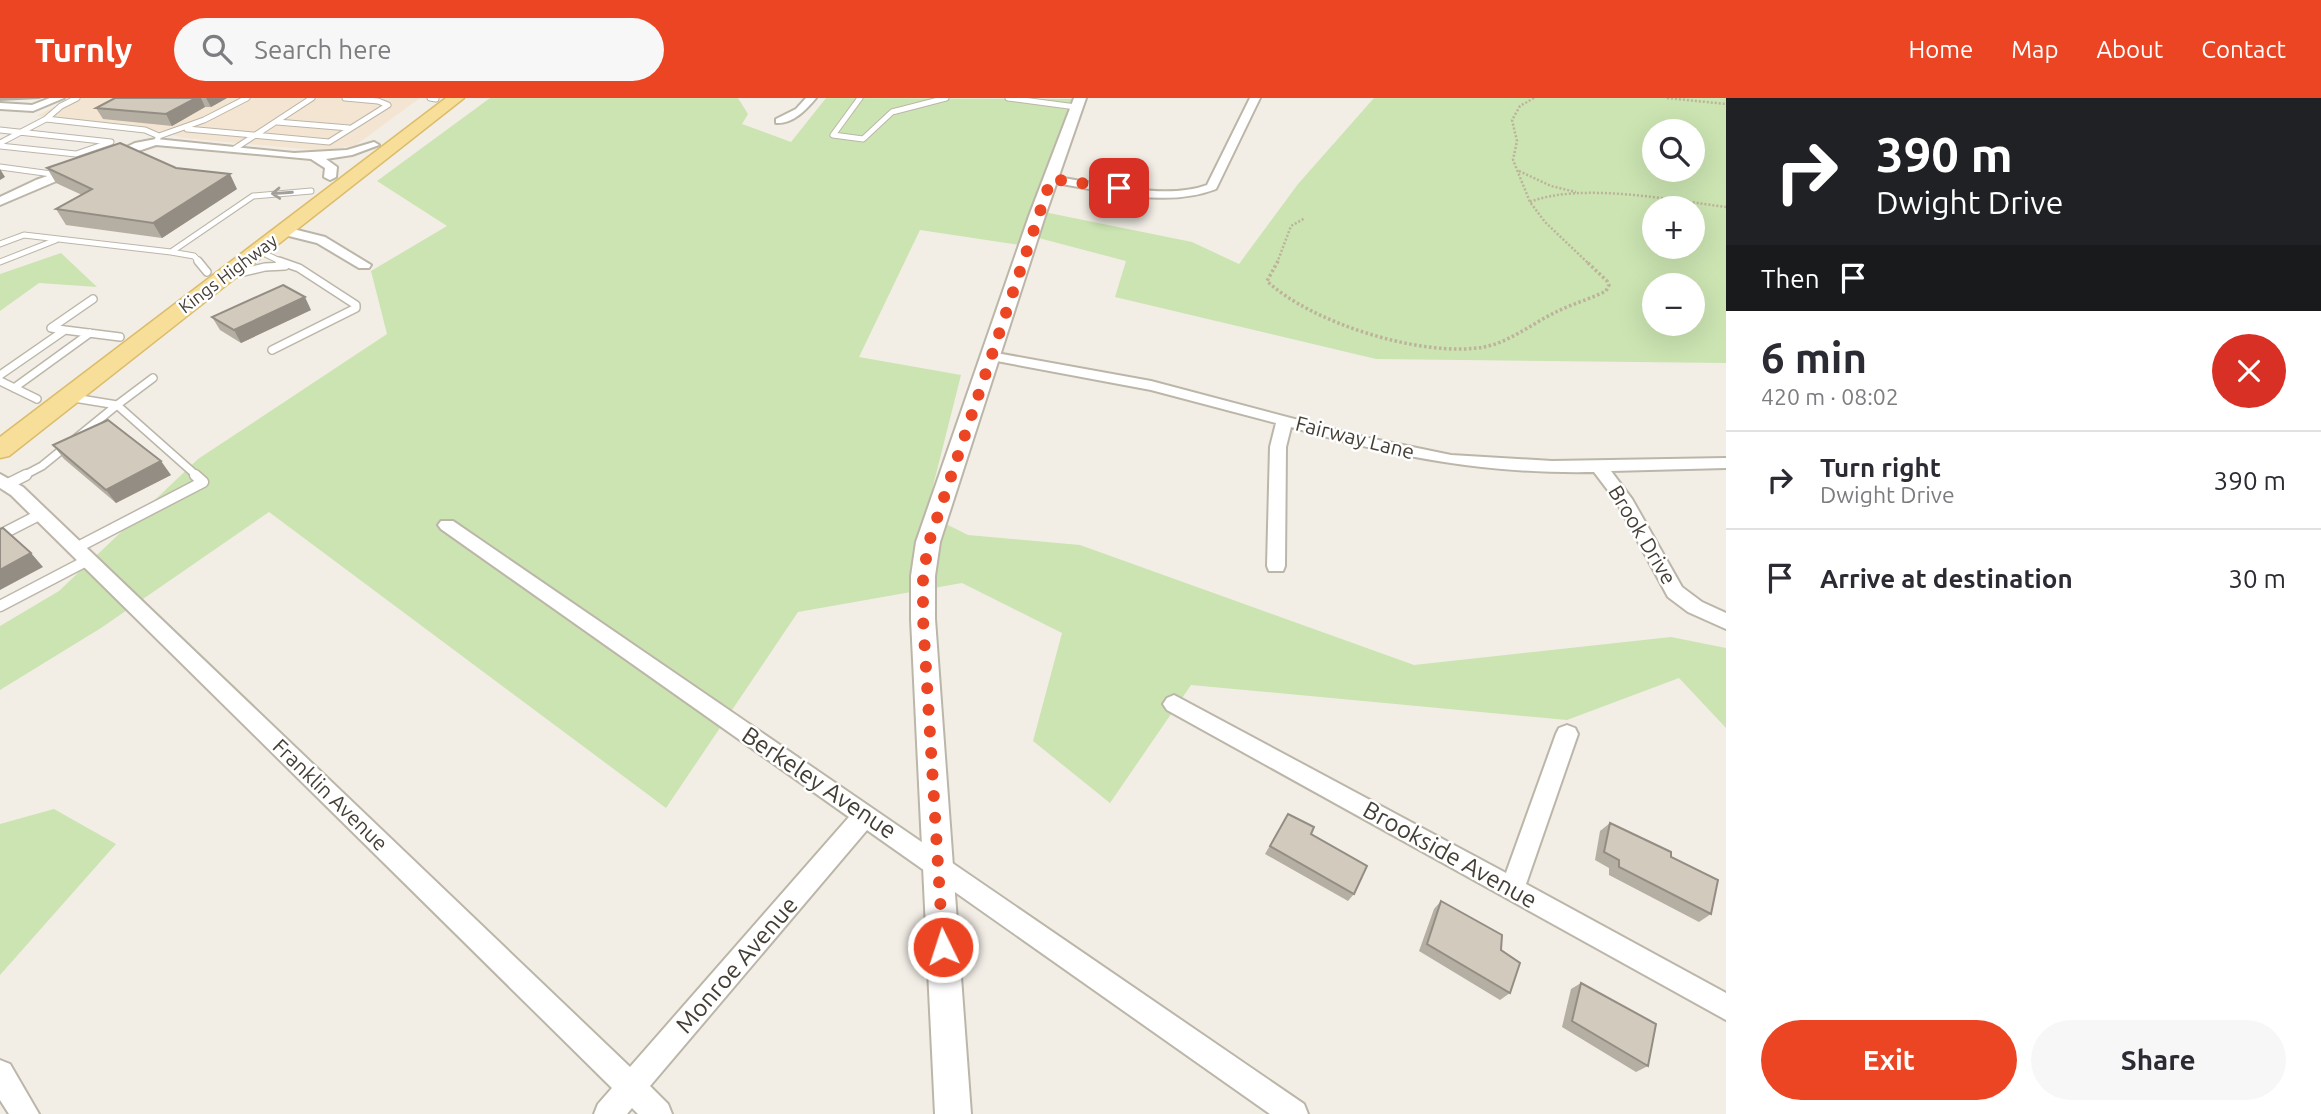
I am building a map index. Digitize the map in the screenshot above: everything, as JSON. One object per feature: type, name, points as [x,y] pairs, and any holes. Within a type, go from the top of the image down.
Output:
[{"type":"main road","name":"Kings Highway","points":[[0,450],[215,275],[312,191],[436,98]]},
{"type":"main road","name":"Kings Highway","points":[[0,426],[120,337],[215,275],[259,251],[456,98]]},
{"type":"street","points":[[0,106],[33,108],[59,98]]},
{"type":"street","points":[[780,121],[800,111],[811,98]]},
{"type":"street","points":[[1051,179],[1177,195],[1206,191],[1212,187],[1255,98]]},
{"type":"street","points":[[953,1114],[923,619],[923,576],[929,542],[1078,102]]},
{"type":"street","points":[[96,162],[158,139],[315,157],[354,152],[374,145]]},
{"type":"street","points":[[315,157],[331,167],[330,177]]},
{"type":"street","points":[[0,201],[84,166]]},
{"type":"street","points":[[285,231],[321,240],[364,265]]},
{"type":"street","name":"Fairway Lane","points":[[991,356],[1144,383],[1407,452],[1454,461],[1507,465],[1726,463]]},
{"type":"street","points":[[1276,566],[1278,447],[1285,420]]},
{"type":"street","name":"Brook Drive","points":[[1598,465],[1623,499],[1675,592],[1695,607],[1726,622]]},
{"type":"street","name":"Franklin Avenue","points":[[4,482],[41,514],[658,1114]]},
{"type":"street","name":"Berkeley Avenue","points":[[447,525],[1294,1114]]},
{"type":"street","name":"Brookside Avenue","points":[[1174,704],[1726,1007]]},
{"type":"street","points":[[1512,890],[1567,734]]},
{"type":"street","name":"Monroe Avenue","points":[[608,1114],[864,816]]},
{"type":"street","points":[[0,1074],[25,1114]]},
{"type":"lane","points":[[0,144],[46,119],[61,106],[77,98]]},
{"type":"lane","points":[[46,119],[145,130],[158,139],[213,118],[247,98]]},
{"type":"lane","points":[[234,149],[312,98]]},
{"type":"lane","points":[[187,129],[329,142],[388,105],[378,101],[345,98]]},
{"type":"lane","points":[[430,98],[436,98]]},
{"type":"lane","points":[[860,98],[833,135],[863,139],[880,120],[892,112],[946,98]]},
{"type":"lane","points":[[1009,98],[1078,102]]},
{"type":"lane","points":[[276,121],[349,128]]},
{"type":"lane","points":[[0,130],[111,142],[76,154],[0,144]]},
{"type":"lane","points":[[0,167],[60,175]]},
{"type":"lane","points":[[171,252],[253,195],[312,191]]},
{"type":"lane","points":[[0,244],[24,235],[171,252],[194,256],[215,275],[290,266]]},
{"type":"lane","points":[[0,262],[59,239]]},
{"type":"lane","points":[[259,251],[299,268],[356,305],[356,308],[272,350]]},
{"type":"lane","points":[[93,299],[51,328],[120,337]]},
{"type":"lane","points":[[0,375],[65,330]]},
{"type":"lane","points":[[14,388],[90,333]]},
{"type":"lane","points":[[4,482],[42,466],[153,378]]},
{"type":"lane","points":[[0,381],[37,398]]},
{"type":"lane","points":[[0,606],[203,482],[117,405],[68,397]]},
{"type":"lane","points":[[0,535],[41,514]]},
{"type":"path","points":[[1305,218],[1291,226],[1284,249],[1267,281],[1281,296],[1315,316],[1371,332],[1433,346],[1484,346],[1606,291],[1609,285],[1545,222],[1530,202],[1513,157],[1517,141],[1511,120],[1525,98]]},
{"type":"path","points":[[1520,106],[1534,98]]},
{"type":"path","points":[[1667,98],[1726,104]]},
{"type":"path","points":[[1518,171],[1562,190],[1726,207]]},
{"type":"path","points":[[1530,202],[1546,195],[1593,195]]},
{"type":"shaded area","points":[[72,98],[420,98],[356,145],[325,151],[184,138],[137,125],[36,116]]},
{"type":"green space","points":[[490,98],[738,98],[748,114],[742,124],[791,142],[826,98],[1081,99],[1039,211],[1192,242],[1239,264],[1298,184],[1374,98],[1726,98],[1726,363],[1376,359],[1115,297],[1126,261],[1031,236],[1027,246],[920,230],[859,357],[961,375],[926,514],[968,535],[1080,545],[1414,665],[1671,637],[1726,648],[1726,728],[1679,678],[1567,720],[1191,685],[1110,803],[1033,741],[1062,633],[962,583],[798,612],[666,808],[269,512],[101,628],[0,690],[0,626],[59,591],[198,459],[387,334],[371,271],[447,226],[377,181]]},
{"type":"green space","points":[[61,253],[97,287],[39,283],[0,311],[0,274]]},
{"type":"green space","points":[[54,809],[116,844],[0,975],[0,824]]},
{"type":"building","points":[[115,98],[196,98],[166,114],[96,108]]},
{"type":"building","points":[[120,143],[176,168],[230,174],[153,223],[56,209],[92,189],[47,168]]},
{"type":"building","points":[[283,285],[305,297],[234,330],[212,317]]},
{"type":"building","points":[[108,420],[161,461],[106,490],[53,445]]},
{"type":"building","points":[[3,528],[31,553],[0,570],[0,529]]},
{"type":"building","points":[[1288,814],[1314,827],[1311,834],[1367,866],[1354,894],[1270,846]]},
{"type":"building","points":[[1610,823],[1671,852],[1671,857],[1718,880],[1711,914],[1619,867],[1619,860],[1604,852]]},
{"type":"building","points":[[1441,901],[1502,935],[1501,950],[1520,963],[1510,993],[1427,944]]},
{"type":"building","points":[[1581,983],[1656,1024],[1648,1066],[1572,1021]]},
{"type":"route","points":[[943,947],[923,619],[923,576],[929,542],[1051,179],[1119,188]]}]
